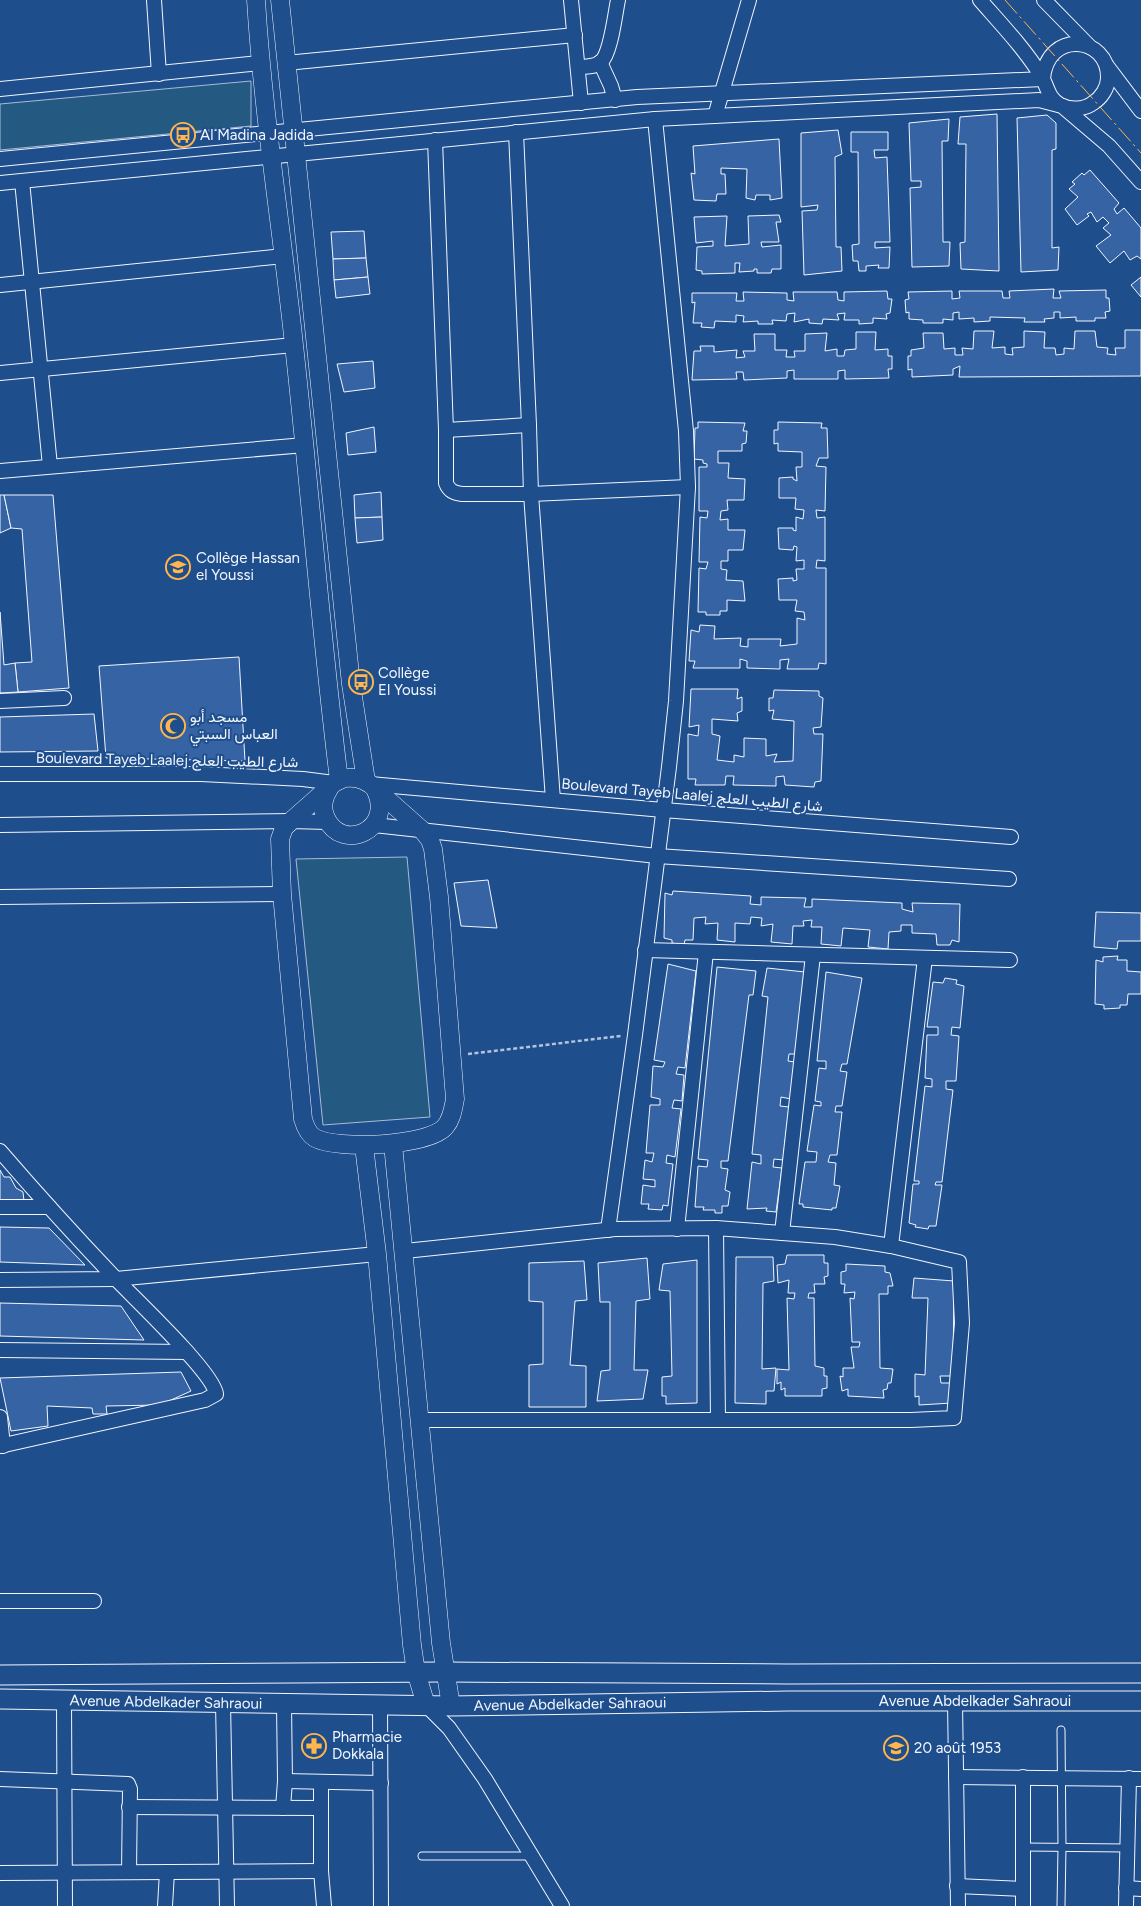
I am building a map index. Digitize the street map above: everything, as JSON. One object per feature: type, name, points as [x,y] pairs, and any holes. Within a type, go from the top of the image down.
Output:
[{"type":"main road","name":"Avenue Abdelkader Sahraoui","points":[[0,1675],[416,1672],[1141,1673]]},
{"type":"main road","name":"Avenue Abdelkader Sahraoui","points":[[0,1699],[451,1706],[788,1701],[1141,1701]]},
{"type":"street","points":[[154,0],[159,74]]},
{"type":"street","points":[[256,0],[260,63],[305,445],[326,683],[334,784],[325,796],[324,814],[333,829],[350,835],[368,831],[374,825],[379,817],[380,799],[370,785],[351,684],[280,0]]},
{"type":"street","points":[[571,0],[581,103]]},
{"type":"street","points":[[578,67],[587,68],[600,62],[607,52],[618,0]]},
{"type":"street","points":[[715,116],[749,0]]},
{"type":"street","points":[[980,0],[1025,54],[1043,79],[1052,99],[1109,146],[1141,182]]},
{"type":"street","points":[[1044,0],[1096,51],[1141,111]]},
{"type":"street","points":[[286,63],[575,35]]},
{"type":"street","points":[[1043,79],[1044,68],[1048,58],[1056,50],[1065,45],[1076,44],[1091,48]]},
{"type":"street","points":[[600,62],[615,100]]},
{"type":"street","points":[[0,89],[260,63]]},
{"type":"street","points":[[0,183],[655,119],[1040,100],[1070,108],[1081,108],[1091,105],[1105,90],[1108,80],[1105,63]]},
{"type":"street","points":[[0,159],[615,100],[1043,79]]},
{"type":"street","points":[[608,1230],[635,1035],[676,701],[688,487],[686,431],[655,119]]},
{"type":"street","points":[[516,132],[531,494],[553,800]]},
{"type":"street","points":[[435,140],[446,430],[446,483],[448,489],[454,493],[462,494],[531,494],[688,487]]},
{"type":"street","points":[[22,181],[50,466]]},
{"type":"street","points":[[0,286],[284,256]]},
{"type":"street","points":[[0,373],[294,345]]},
{"type":"street","points":[[446,430],[529,425]]},
{"type":"street","points":[[0,471],[305,445]]},
{"type":"street","points":[[0,701],[64,698]]},
{"type":"street","name":"Boulevard Tayeb Laalej شارع الطيب العلج","points":[[0,774],[210,775],[302,779],[334,784]]},
{"type":"street","points":[[353,778],[370,785],[422,831],[430,840],[433,849],[439,897],[450,1056],[455,1099],[452,1116],[445,1128],[437,1134],[393,1144],[364,1146],[324,1142],[313,1137],[306,1128],[303,1119],[282,894],[280,839],[284,828],[334,784],[353,778]]},
{"type":"street","name":"Boulevard Tayeb Laalej شارع الطيب العلج","points":[[370,785],[1011,838]]},
{"type":"street","points":[[0,825],[328,822]]},
{"type":"street","points":[[374,825],[657,856],[1009,879]]},
{"type":"street","points":[[0,897],[282,894]]},
{"type":"street","points":[[645,950],[1010,960]]},
{"type":"street","points":[[677,1229],[706,952]]},
{"type":"street","points":[[782,1233],[813,955]]},
{"type":"street","points":[[891,1246],[925,958]]},
{"type":"street","points":[[393,1144],[405,1250],[444,1672],[451,1706],[449,1728]]},
{"type":"street","points":[[364,1146],[377,1254],[416,1672],[426,1705],[449,1728],[485,1779],[562,1906]]},
{"type":"street","points":[[0,1151],[49,1207],[186,1352],[215,1387],[216,1394],[212,1397],[2,1446],[0,1417]]},
{"type":"street","points":[[0,1207],[49,1207]]},
{"type":"street","points":[[716,1228],[718,1420]]},
{"type":"street","points":[[405,1250],[608,1230],[716,1228],[835,1237],[891,1246],[959,1262],[962,1323],[954,1418],[911,1420],[420,1420]]},
{"type":"street","points":[[0,1280],[116,1279],[377,1254]]},
{"type":"street","points":[[0,1350],[186,1352]]},
{"type":"street","points":[[0,1600],[94,1601]]},
{"type":"street","points":[[64,1700],[65,1906]]},
{"type":"street","points":[[223,1702],[227,1906]]},
{"type":"street","points":[[956,1702],[958,1906]]},
{"type":"street","points":[[284,1704],[286,1781],[284,1808]]},
{"type":"street","points":[[380,1705],[381,1906]]},
{"type":"street","points":[[956,1777],[1135,1779],[1127,1848],[1126,1906]]},
{"type":"street","points":[[1023,1777],[1023,1906]]},
{"type":"street","points":[[0,1779],[128,1784],[130,1789],[129,1872]]},
{"type":"street","points":[[286,1781],[381,1783]]},
{"type":"street","points":[[321,1783],[321,1871],[324,1906]]},
{"type":"street","points":[[129,1807],[321,1808]]},
{"type":"street","points":[[0,1873],[321,1871]]},
{"type":"street","points":[[165,1906],[167,1872]]},
{"type":"street","points":[[957,1886],[1023,1889]]},
{"type":"street","points":[[1126,1888],[1141,1889]]},
{"type":"lane","points":[[1061,1730],[1061,1906]]},
{"type":"lane","points":[[1023,1847],[1127,1848]]},
{"type":"lane","points":[[422,1856],[530,1856]]},
{"type":"path","points":[[450,1056],[635,1035]]},
{"type":"shaded area","points":[[251,81],[251,126],[0,150],[0,104]]},
{"type":"shaded area","points":[[407,857],[430,1117],[323,1125],[296,859]]},
{"type":"building","points":[[997,114],[999,271],[961,269],[960,243],[965,242],[966,144],[958,144],[960,117]]},
{"type":"building","points":[[1047,115],[1056,123],[1056,149],[1052,150],[1052,248],[1059,247],[1058,270],[1021,272],[1017,118]]},
{"type":"building","points":[[949,119],[948,141],[942,141],[943,242],[950,242],[949,266],[912,267],[910,188],[921,187],[921,181],[911,181],[909,123]]},
{"type":"building","points":[[838,130],[842,154],[835,157],[836,247],[841,247],[842,271],[804,275],[802,211],[817,210],[818,205],[801,207],[801,133]]},
{"type":"building","points":[[851,132],[888,132],[888,150],[874,150],[875,158],[887,157],[890,242],[875,242],[875,248],[890,247],[889,268],[878,268],[879,265],[866,266],[866,271],[859,271],[858,261],[853,261],[852,245],[859,244],[858,152],[851,152]]},
{"type":"building","points":[[779,139],[782,198],[770,200],[770,195],[756,195],[755,200],[746,198],[747,169],[721,168],[721,174],[725,174],[726,194],[717,194],[716,201],[694,200],[691,173],[695,174],[693,146]]},
{"type":"building","points":[[1090,170],[1119,203],[1114,209],[1117,214],[1124,208],[1141,228],[1141,259],[1137,256],[1130,260],[1124,251],[1110,263],[1096,246],[1111,235],[1103,228],[1109,223],[1103,217],[1097,222],[1091,212],[1087,214],[1089,216],[1077,225],[1065,209],[1078,197],[1069,189],[1075,184],[1072,182],[1082,173],[1084,175]]},
{"type":"building","points":[[779,215],[781,222],[776,222],[779,242],[761,242],[762,247],[781,245],[781,269],[772,269],[771,273],[757,273],[757,269],[739,272],[740,263],[735,263],[735,273],[702,274],[702,271],[696,270],[697,247],[713,246],[713,241],[696,243],[694,217],[727,216],[725,246],[749,244],[748,216]]},
{"type":"building","points":[[364,231],[366,258],[333,259],[331,232]]},
{"type":"building","points":[[366,258],[368,277],[334,280],[333,259]]},
{"type":"building","points":[[368,277],[370,294],[336,298],[334,280]]},
{"type":"building","points":[[1141,277],[1141,297],[1131,285]]},
{"type":"building","points":[[1054,289],[1053,298],[1061,298],[1059,291],[1106,290],[1110,311],[1105,312],[1106,318],[1095,318],[1095,321],[1076,321],[1076,317],[1060,318],[1060,312],[1054,312],[1054,318],[1044,319],[1045,322],[1024,322],[1025,318],[990,317],[990,321],[974,322],[974,318],[959,319],[959,312],[953,313],[953,320],[943,319],[943,323],[923,323],[923,320],[909,319],[909,312],[906,313],[905,300],[909,299],[908,292],[952,291],[952,299],[960,298],[959,291],[1002,291],[1003,298],[1010,298],[1009,291]]},
{"type":"building","points":[[887,291],[888,299],[892,299],[890,313],[886,314],[887,319],[873,318],[873,323],[859,324],[859,320],[844,320],[845,313],[837,314],[839,320],[823,319],[822,324],[809,323],[809,319],[794,322],[795,313],[787,314],[786,321],[772,320],[773,324],[758,324],[758,321],[743,322],[744,316],[736,315],[736,322],[715,321],[714,328],[701,327],[702,323],[693,323],[695,302],[692,303],[692,293],[737,293],[736,301],[744,301],[743,292],[787,293],[787,300],[794,301],[793,292],[837,292],[838,300],[844,301],[844,292]]},
{"type":"building","points":[[1125,330],[1141,330],[1141,376],[959,377],[960,366],[953,369],[953,375],[912,377],[912,369],[908,370],[908,356],[911,356],[911,350],[924,348],[923,333],[943,333],[944,349],[955,348],[955,355],[963,355],[962,348],[973,349],[974,331],[994,331],[992,348],[1005,347],[1005,354],[1013,355],[1012,348],[1024,347],[1024,331],[1045,332],[1044,348],[1055,348],[1056,355],[1064,354],[1064,348],[1074,349],[1075,331],[1095,331],[1097,347],[1108,348],[1107,354],[1116,355],[1115,348],[1125,348]]},
{"type":"building","points":[[856,332],[876,332],[875,350],[888,349],[888,356],[892,356],[892,369],[888,369],[889,378],[845,379],[845,370],[838,371],[838,379],[794,379],[794,370],[787,371],[787,378],[744,380],[743,372],[736,372],[737,379],[692,380],[694,351],[701,351],[700,346],[714,346],[714,352],[737,350],[736,358],[745,357],[743,351],[755,351],[754,334],[775,334],[775,350],[787,350],[786,357],[795,357],[794,351],[805,351],[805,334],[827,333],[825,351],[837,349],[837,356],[844,356],[845,350],[856,349]]},
{"type":"building","points":[[373,361],[375,388],[344,392],[337,364]]},
{"type":"building","points":[[698,422],[745,423],[743,431],[747,431],[746,443],[742,444],[742,451],[718,451],[718,463],[729,463],[728,478],[745,479],[744,500],[727,500],[728,510],[721,511],[720,520],[728,519],[728,530],[745,530],[743,550],[728,550],[728,561],[721,561],[721,569],[727,570],[726,580],[743,581],[745,601],[727,600],[727,611],[720,611],[720,615],[706,615],[706,612],[698,612],[699,568],[706,569],[708,562],[699,562],[700,517],[707,518],[708,511],[699,511],[699,467],[707,467],[707,464],[703,463],[703,460],[694,459],[695,428],[698,428]]},
{"type":"building","points":[[778,422],[822,423],[821,428],[827,428],[828,458],[819,458],[816,466],[826,467],[825,511],[816,510],[817,518],[825,517],[825,561],[817,560],[816,568],[826,568],[826,664],[819,663],[818,669],[787,669],[789,659],[780,660],[780,669],[747,668],[747,661],[740,659],[740,668],[693,668],[695,661],[689,661],[691,630],[699,632],[700,625],[715,626],[714,639],[741,638],[740,646],[748,647],[748,639],[781,639],[780,646],[797,644],[797,618],[805,620],[804,612],[795,611],[797,600],[779,600],[778,579],[793,578],[793,581],[797,580],[796,569],[804,569],[804,560],[796,561],[797,547],[794,546],[793,550],[779,549],[778,528],[793,528],[796,531],[796,517],[803,519],[804,510],[795,509],[796,498],[779,498],[779,478],[793,477],[797,481],[796,467],[802,467],[802,452],[778,451],[778,443],[774,444],[774,430],[778,430]]},
{"type":"building","points":[[374,427],[376,452],[348,455],[346,433]]},
{"type":"building","points":[[381,492],[382,517],[355,518],[354,495]]},
{"type":"building","points":[[0,495],[4,495],[11,528],[0,533]]},
{"type":"building","points":[[4,495],[53,495],[69,688],[18,692],[15,663],[32,662],[22,529],[11,528]]},
{"type":"building","points":[[382,517],[383,540],[357,543],[355,518]]},
{"type":"building","points":[[0,612],[4,665],[15,663],[18,692],[0,693]]},
{"type":"building","name":"مسجد أبو العباس السبتي","points":[[239,657],[245,761],[106,758],[99,666]]},
{"type":"building","points":[[691,689],[738,689],[737,699],[742,697],[742,711],[737,713],[738,721],[712,719],[712,734],[720,736],[717,760],[734,762],[734,755],[744,757],[744,738],[766,739],[766,756],[777,754],[774,762],[793,761],[794,721],[772,719],[774,710],[769,711],[769,698],[773,698],[774,690],[819,691],[819,696],[823,698],[821,727],[813,728],[814,734],[823,734],[821,781],[815,782],[814,787],[785,785],[784,776],[776,777],[776,786],[733,785],[734,776],[726,776],[725,785],[695,785],[696,779],[688,779],[688,734],[698,736],[699,725],[689,727]]},
{"type":"building","points":[[94,714],[98,751],[0,752],[0,717]]},
{"type":"building","points":[[488,880],[497,928],[461,926],[454,883]]},
{"type":"building","points":[[673,891],[751,896],[750,904],[761,905],[761,897],[806,898],[804,907],[812,907],[812,899],[902,903],[902,909],[913,912],[912,903],[960,904],[959,942],[952,940],[950,945],[937,945],[936,934],[912,933],[912,925],[901,925],[901,931],[889,932],[888,949],[868,947],[870,930],[843,928],[841,946],[821,944],[822,927],[811,927],[812,920],[803,921],[804,926],[793,926],[792,944],[771,942],[773,924],[761,926],[762,918],[751,917],[750,924],[735,923],[735,942],[717,940],[718,923],[705,924],[706,917],[694,918],[693,940],[685,940],[684,945],[672,943],[672,940],[664,938],[665,893],[672,895]]},
{"type":"building","points":[[1096,912],[1141,913],[1141,941],[1118,941],[1117,949],[1094,947]]},
{"type":"building","points":[[1118,956],[1117,960],[1127,960],[1127,971],[1141,972],[1141,994],[1128,994],[1127,1005],[1120,1005],[1120,1008],[1104,1009],[1104,1005],[1095,1004],[1096,960],[1103,962],[1103,957]]},
{"type":"building","points":[[668,964],[696,971],[685,1068],[678,1067],[676,1074],[684,1075],[682,1101],[674,1100],[672,1108],[681,1109],[675,1157],[667,1155],[666,1163],[673,1164],[668,1206],[663,1205],[662,1210],[648,1209],[649,1204],[641,1204],[643,1185],[655,1187],[655,1180],[643,1179],[645,1160],[652,1162],[654,1153],[646,1153],[650,1105],[660,1105],[660,1099],[651,1097],[653,1066],[663,1067],[665,1062],[654,1060]]},
{"type":"building","points":[[717,967],[756,971],[753,995],[749,995],[728,1161],[721,1161],[721,1168],[728,1169],[725,1190],[730,1192],[728,1206],[722,1206],[722,1213],[715,1213],[715,1210],[703,1210],[704,1207],[695,1207],[698,1166],[707,1167],[708,1160],[698,1159]]},
{"type":"building","points":[[767,968],[805,972],[795,1054],[789,1054],[788,1061],[795,1062],[791,1099],[781,1097],[780,1106],[789,1107],[783,1160],[774,1159],[773,1167],[782,1168],[776,1212],[766,1211],[767,1208],[747,1209],[752,1162],[761,1164],[761,1155],[752,1154],[768,997],[762,996]]},
{"type":"building","points":[[826,972],[862,978],[847,1064],[842,1064],[840,1071],[847,1072],[842,1106],[836,1106],[835,1112],[842,1112],[837,1155],[830,1155],[828,1162],[836,1163],[834,1185],[840,1186],[836,1208],[832,1208],[832,1210],[803,1207],[803,1204],[799,1204],[805,1162],[816,1162],[817,1152],[807,1151],[814,1105],[821,1106],[821,1102],[815,1101],[819,1068],[826,1069],[826,1061],[817,1061]]},
{"type":"building","points":[[945,978],[957,980],[956,984],[964,986],[960,1028],[952,1027],[951,1035],[959,1036],[956,1081],[946,1081],[946,1089],[953,1090],[942,1182],[936,1182],[935,1185],[942,1185],[936,1226],[929,1226],[928,1229],[915,1227],[916,1225],[909,1223],[913,1184],[919,1184],[919,1181],[914,1181],[925,1086],[932,1087],[932,1079],[925,1078],[927,1035],[938,1035],[938,1027],[927,1027],[933,982],[943,983]]},
{"type":"building","points":[[0,1170],[4,1177],[10,1177],[16,1188],[23,1192],[24,1201],[0,1200]]},
{"type":"building","points":[[0,1227],[49,1228],[85,1265],[0,1262]]},
{"type":"building","points":[[787,1255],[824,1255],[824,1263],[828,1263],[828,1276],[824,1277],[825,1284],[814,1284],[815,1293],[809,1293],[808,1298],[814,1298],[815,1366],[824,1368],[824,1376],[827,1376],[827,1388],[822,1389],[822,1396],[785,1396],[785,1388],[781,1390],[781,1382],[777,1384],[777,1369],[789,1370],[787,1298],[794,1299],[795,1293],[788,1293],[789,1280],[778,1283],[777,1265],[785,1264]]},
{"type":"building","points":[[736,1257],[773,1257],[774,1281],[763,1283],[762,1369],[776,1368],[774,1391],[766,1391],[766,1404],[735,1403]]},
{"type":"building","points":[[647,1258],[650,1299],[636,1301],[634,1370],[648,1370],[643,1399],[597,1401],[601,1371],[610,1370],[610,1302],[600,1302],[598,1263]]},
{"type":"building","points":[[697,1260],[697,1403],[666,1404],[666,1396],[662,1396],[662,1377],[672,1376],[670,1291],[659,1290],[663,1264]]},
{"type":"building","points":[[584,1261],[587,1300],[575,1301],[570,1365],[586,1366],[586,1407],[529,1407],[529,1365],[543,1364],[543,1302],[529,1301],[529,1263]]},
{"type":"building","points":[[846,1264],[885,1266],[885,1272],[890,1273],[893,1286],[888,1286],[888,1294],[879,1294],[880,1368],[893,1369],[891,1383],[888,1383],[887,1389],[883,1390],[884,1398],[848,1396],[848,1389],[842,1391],[840,1376],[843,1377],[843,1368],[854,1368],[851,1347],[859,1347],[860,1342],[852,1342],[850,1298],[854,1299],[855,1292],[844,1293],[845,1284],[841,1284],[841,1272],[846,1271]]},
{"type":"building","points":[[914,1278],[954,1281],[953,1376],[940,1376],[941,1383],[952,1383],[952,1403],[919,1405],[919,1396],[915,1397],[915,1374],[925,1375],[928,1298],[912,1298]]},
{"type":"building","points":[[0,1303],[121,1306],[144,1340],[0,1336]]},
{"type":"building","points":[[181,1372],[191,1391],[160,1405],[106,1406],[107,1414],[93,1414],[92,1408],[47,1406],[48,1426],[11,1431],[0,1378]]},
{"type":"power","points":[[1005,0],[1141,153]]},
{"type":"place","name":"Al Madina Jadida","points":[[183,135]]},
{"type":"place","name":"Collège Hassan el Youssi","points":[[178,567]]},
{"type":"place","name":"Collège El Youssi","points":[[361,682]]},
{"type":"place","name":"مسجد أبو العباس السبتي","points":[[173,726]]},
{"type":"place","name":"Pharmacie Dokkala","points":[[314,1746]]},
{"type":"place","name":"20 août 1953","points":[[896,1748]]}]
